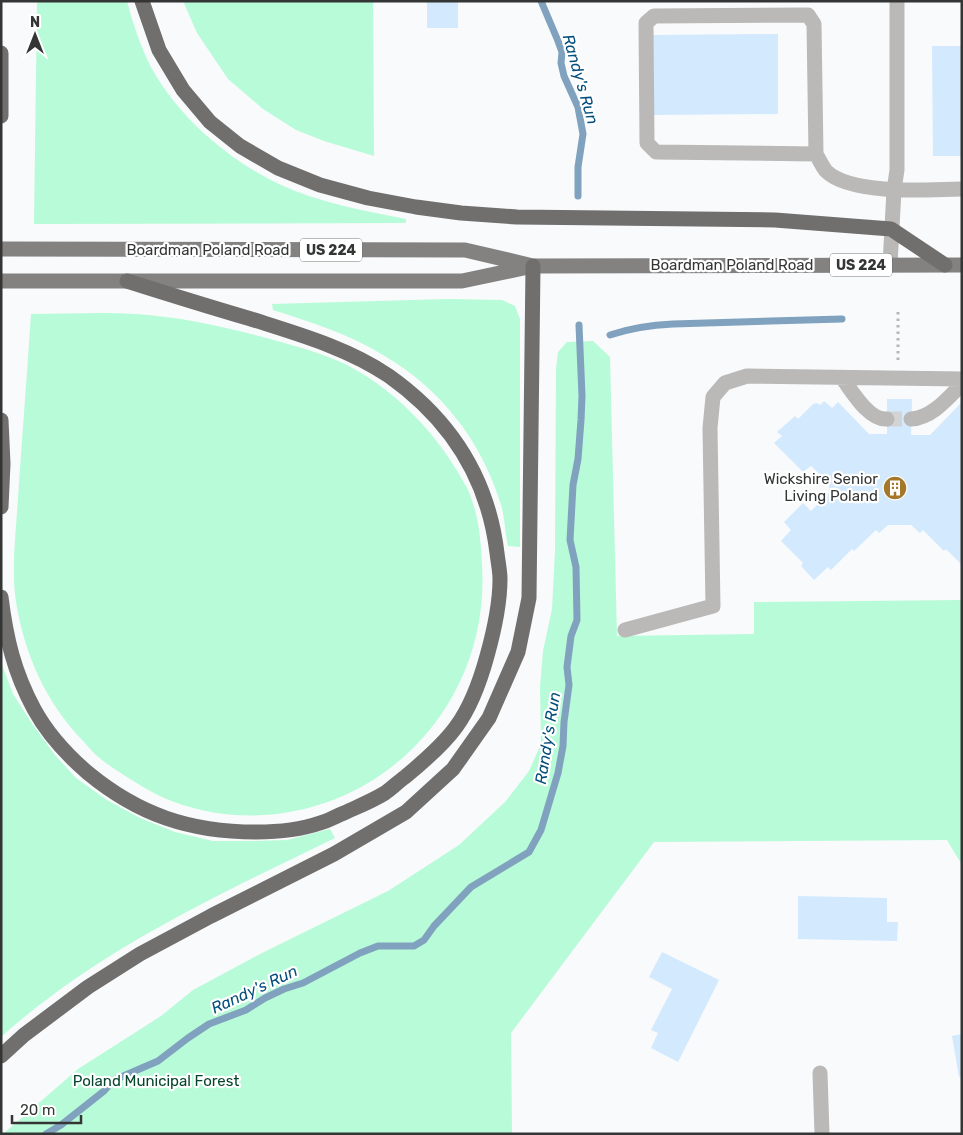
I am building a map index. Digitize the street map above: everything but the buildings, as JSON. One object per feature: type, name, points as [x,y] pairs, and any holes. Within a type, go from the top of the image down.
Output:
[{"type":"highway","points":[[142,1],[159,50],[183,90],[210,122],[240,146],[278,168],[320,185],[378,200],[461,213],[517,217],[775,220],[892,229],[945,265]]},
{"type":"highway","points":[[1,53],[1,116]]},
{"type":"highway","points":[[1,1056],[24,1035],[88,986],[140,954],[334,854],[406,812],[453,769],[489,718],[518,652],[529,598],[533,266]]},
{"type":"highway","points":[[1,597],[5,630],[13,662],[35,711],[50,734],[74,761],[104,786],[127,801],[151,814],[206,829],[234,832],[269,832],[302,828],[322,823],[383,794],[420,765],[457,727],[480,682],[494,629],[500,578],[494,526],[486,501],[468,461],[450,432],[423,404],[388,376],[360,359],[280,328],[127,281]]},
{"type":"highway","points":[[1,420],[3,464],[1,507]]},
{"type":"main road","name":"Boardman Poland Road","points":[[1,249],[465,250],[533,266]]},
{"type":"main road","name":"Boardman Poland Road","points":[[1,281],[462,281],[533,266],[962,265]]},
{"type":"street","points":[[890,265],[894,190],[897,170],[897,1]]},
{"type":"street","points":[[816,154],[656,152],[646,143],[646,23],[654,16],[808,15],[814,24],[816,154],[826,171],[846,182],[894,190],[962,189]]},
{"type":"street","points":[[625,630],[713,606],[710,428],[713,397],[725,383],[747,376],[962,379]]},
{"type":"street","points":[[842,378],[865,409],[882,420],[887,419]]},
{"type":"street","points":[[912,419],[921,419],[944,402],[962,384]]},
{"type":"street","points":[[820,1073],[822,1134]]},
{"type":"path","points":[[898,312],[898,361]]},
{"type":"green space","points":[[37,1],[127,1],[144,53],[163,87],[192,121],[225,151],[262,175],[311,197],[343,206],[406,219],[406,223],[34,224]]},
{"type":"green space","points":[[183,1],[373,1],[374,156],[324,141],[296,130],[263,109],[228,79],[197,33]]},
{"type":"green space","points":[[447,299],[502,300],[515,306],[520,319],[520,547],[508,546],[501,505],[483,459],[456,418],[423,383],[404,368],[357,341],[330,329],[273,310],[272,304]]},
{"type":"green space","points":[[122,313],[153,315],[207,324],[311,351],[345,364],[379,385],[410,411],[436,441],[469,492],[476,512],[482,566],[480,613],[470,658],[451,699],[425,736],[392,766],[354,790],[312,807],[265,815],[231,815],[197,809],[150,791],[99,758],[71,728],[48,695],[39,678],[25,641],[16,602],[14,550],[31,314]]},
{"type":"green space","name":"Poland Municipal Forest","points":[[593,341],[610,357],[617,636],[754,634],[754,602],[962,600],[962,865],[947,840],[654,842],[511,1033],[512,1134],[3,1134],[78,1069],[161,1016],[193,990],[264,952],[388,891],[459,845],[505,802],[529,771],[541,744],[540,687],[543,651],[552,609],[555,551],[556,369],[558,352],[567,342]]},
{"type":"green space","points":[[1,662],[13,694],[55,755],[76,778],[107,800],[140,818],[175,832],[213,841],[287,840],[330,829],[335,838],[204,903],[119,950],[78,977],[1,1037]]},
{"type":"waterway","name":"Randy's Run","points":[[541,1],[562,52],[561,63],[564,76],[578,107],[583,134],[578,167],[578,196]]},
{"type":"waterway","points":[[610,335],[665,324],[842,319]]},
{"type":"waterway","name":"Randy's Run","points":[[46,1134],[61,1125],[104,1091],[114,1080],[158,1061],[209,1024],[246,1010],[265,998],[303,983],[360,953],[378,946],[414,946],[424,940],[434,926],[471,887],[529,852],[541,830],[558,773],[563,746],[569,685],[567,667],[571,636],[577,620],[576,567],[570,540],[573,485],[578,459],[581,420],[582,396],[579,325]]},
{"type":"tunnel","points":[[887,419],[911,419]]},
{"type":"place","name":"Wickshire Senior Living Poland","points":[[895,488]]}]
